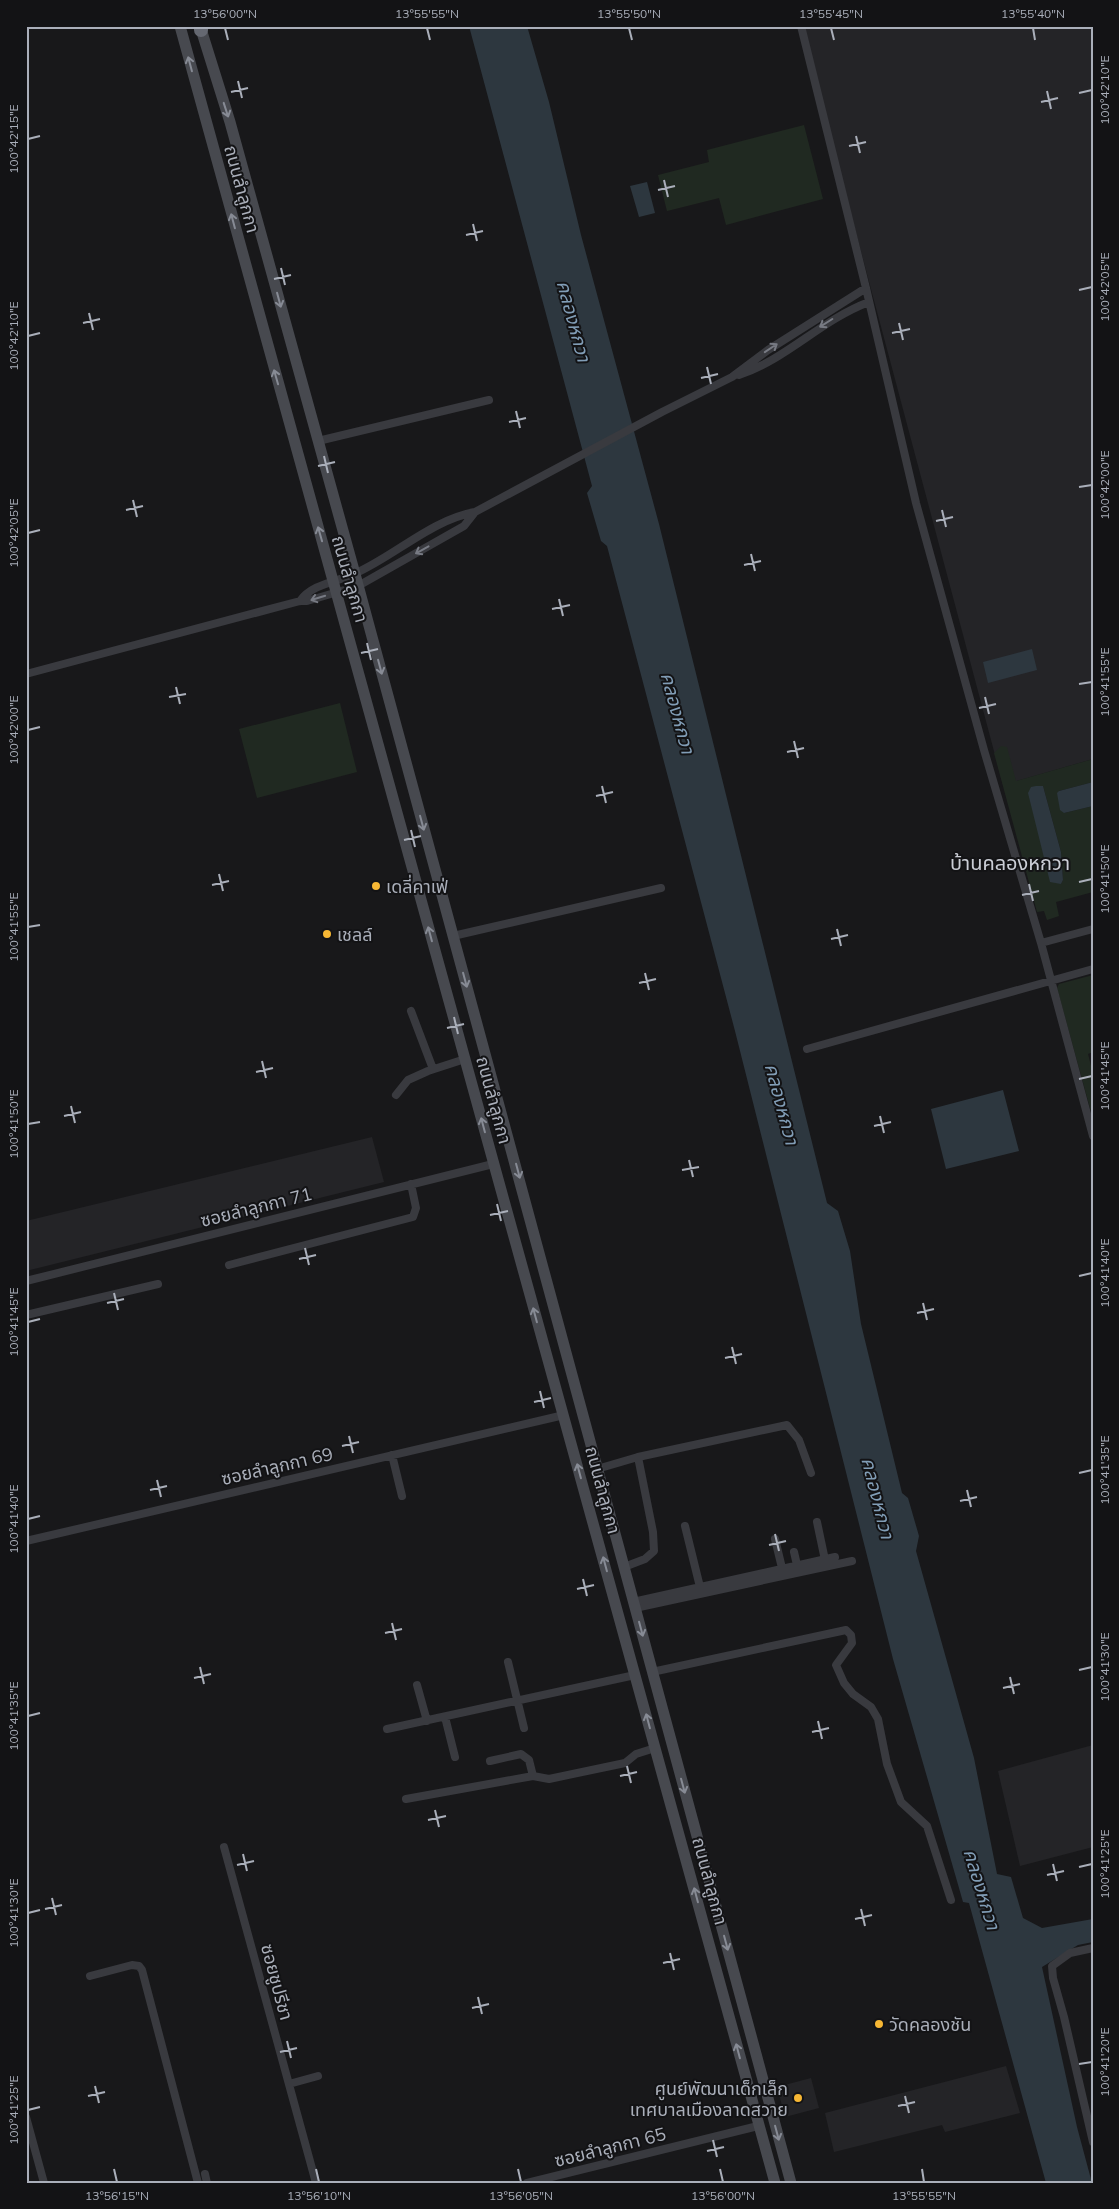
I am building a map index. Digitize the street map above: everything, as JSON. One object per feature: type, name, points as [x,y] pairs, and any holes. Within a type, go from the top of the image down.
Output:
[{"type":"main road","name":"ถนนลำลูกกา","points":[[180,26],[774,2183]]},
{"type":"main road","name":"ถนนลำลูกกา","points":[[201,27],[230,122],[355,574],[791,2183]]},
{"type":"main road","points":[[592,1518],[610,1514]]},
{"type":"street","points":[[801,26],[866,288],[916,503],[984,750],[1041,943],[1093,1136]]},
{"type":"street","points":[[732,377],[768,350],[866,288]]},
{"type":"street","points":[[300,601],[305,593],[355,574],[436,528],[465,514],[476,512],[662,412],[732,377],[765,365],[825,323],[846,311],[869,302]]},
{"type":"street","points":[[318,441],[489,400]]},
{"type":"street","points":[[26,674],[300,601],[308,601],[358,586],[464,526],[476,512]]},
{"type":"street","points":[[436,528],[442,538]]},
{"type":"street","points":[[400,548],[407,558]]},
{"type":"street","points":[[453,936],[660,888]]},
{"type":"street","points":[[1041,943],[1093,929]]},
{"type":"street","points":[[807,1049],[1093,970]]},
{"type":"street","points":[[411,1011],[433,1069]]},
{"type":"street","points":[[396,1094],[408,1080],[433,1069],[465,1059]]},
{"type":"street","name":"ซอยลำลูกกา 71","points":[[26,1281],[494,1164]]},
{"type":"street","points":[[229,1265],[413,1217],[416,1208],[411,1184]]},
{"type":"street","points":[[26,1314],[158,1284]]},
{"type":"street","name":"ซอยลำลูกกา 69","points":[[26,1541],[564,1415]]},
{"type":"street","points":[[597,1469],[638,1457],[787,1426],[799,1440],[811,1473]]},
{"type":"street","points":[[392,1455],[402,1496]]},
{"type":"street","points":[[624,1567],[645,1559],[654,1551],[653,1532],[638,1457]]},
{"type":"street","points":[[817,1522],[825,1560]]},
{"type":"street","points":[[685,1526],[700,1587]]},
{"type":"street","points":[[775,1539],[782,1568]]},
{"type":"street","points":[[794,1552],[797,1565]]},
{"type":"street","points":[[634,1605],[700,1587],[835,1557]]},
{"type":"street","points":[[634,1605],[852,1561]]},
{"type":"street","points":[[652,1672],[846,1630],[851,1635],[852,1643],[836,1664],[844,1683],[853,1694],[871,1706],[878,1719],[887,1764],[902,1802],[927,1826],[951,1900]]},
{"type":"street","points":[[508,1662],[524,1728]]},
{"type":"street","points":[[388,1729],[635,1675]]},
{"type":"street","points":[[417,1685],[427,1721]]},
{"type":"street","points":[[446,1716],[456,1757]]},
{"type":"street","points":[[406,1799],[533,1776],[549,1779],[625,1763],[636,1754],[655,1748]]},
{"type":"street","points":[[490,1761],[521,1754],[525,1755],[530,1760],[533,1776]]},
{"type":"street","name":"ซอยชูปรีชา","points":[[224,1847],[316,2183]]},
{"type":"street","points":[[1093,1948],[1070,1953],[1052,1966],[1053,1978],[1093,2142]]},
{"type":"street","points":[[90,1976],[132,1965],[138,1966],[142,1970],[198,2183]]},
{"type":"street","points":[[289,2084],[318,2076]]},
{"type":"street","points":[[26,2116],[44,2183]]},
{"type":"street","name":"ซอยลำลูกกา 65","points":[[528,2183],[758,2126]]},
{"type":"street","points":[[205,2174],[207,2183]]},
{"type":"shaded area","points":[[801,26],[1093,26],[1093,759],[1003,785]]},
{"type":"shaded area","points":[[804,125],[823,199],[726,225],[719,198],[667,211],[658,175],[709,162],[707,150]]},
{"type":"shaded area","points":[[340,703],[357,772],[257,798],[239,729]]},
{"type":"shaded area","points":[[1001,746],[1007,747],[1016,781],[1093,759],[1093,782],[1059,791],[1064,813],[1093,806],[1093,892],[1056,902],[1059,916],[1047,920],[1044,911],[1037,912],[994,753]],"holes":[[[1043,786],[1061,852],[1063,880],[1061,884]]]},
{"type":"shaded area","points":[[1093,975],[1093,1052],[1088,1054],[1093,1074],[1093,1119],[1057,988],[1059,984]]},
{"type":"shaded area","points":[[372,1137],[384,1182],[26,1271],[26,1221]]},
{"type":"shaded area","points":[[1093,1745],[1093,1847],[1020,1866],[998,1771]]},
{"type":"shaded area","points":[[1006,2066],[1020,2113],[945,2132],[942,2125],[834,2152],[825,2113]]},
{"type":"shaded area","name":"ศูนย์พัฒนาเด็กเล็ก เทศบาลเมืองลาดสวาย","points":[[811,2078],[819,2108],[785,2117],[777,2087]]},
{"type":"water","name":"คลองหกวา","points":[[469,26],[527,26],[549,102],[581,235],[659,524],[827,1203],[838,1211],[850,1251],[861,1324],[902,1493],[908,1498],[919,1536],[916,1551],[974,1758],[997,1874],[1011,1877],[1023,1918],[1042,1928],[1093,1919],[1093,1942],[1078,1945],[1042,1967],[1077,2127],[1092,2183],[1046,2183],[969,1903],[963,1902],[893,1659],[735,1031],[607,546],[601,541],[587,493],[592,486]]},
{"type":"water","points":[[647,182],[655,213],[639,217],[630,186]]},
{"type":"water","points":[[1032,649],[1037,670],[988,683],[983,662]]},
{"type":"water","points":[[1093,782],[1093,806],[1064,813],[1060,810],[1057,793],[1059,791]]},
{"type":"water","points":[[1043,786],[1061,852],[1063,880],[1061,884],[1050,882],[1028,793],[1031,787]]},
{"type":"water","points":[[1003,1090],[1019,1151],[946,1169],[931,1109]]},
{"type":"place","name":"เดลี่คาเฟ่","points":[[376,886]]},
{"type":"place","name":"เชลล์","points":[[327,934]]},
{"type":"place","name":"วัดคลองชัน","points":[[879,2024]]},
{"type":"place","name":"ศูนย์พัฒนาเด็กเล็ก เทศบาลเมืองลาดสวาย","points":[[798,2098]]},
{"type":"district","name":"บ้านคลองหกวา","points":[[1010,862]]}]
